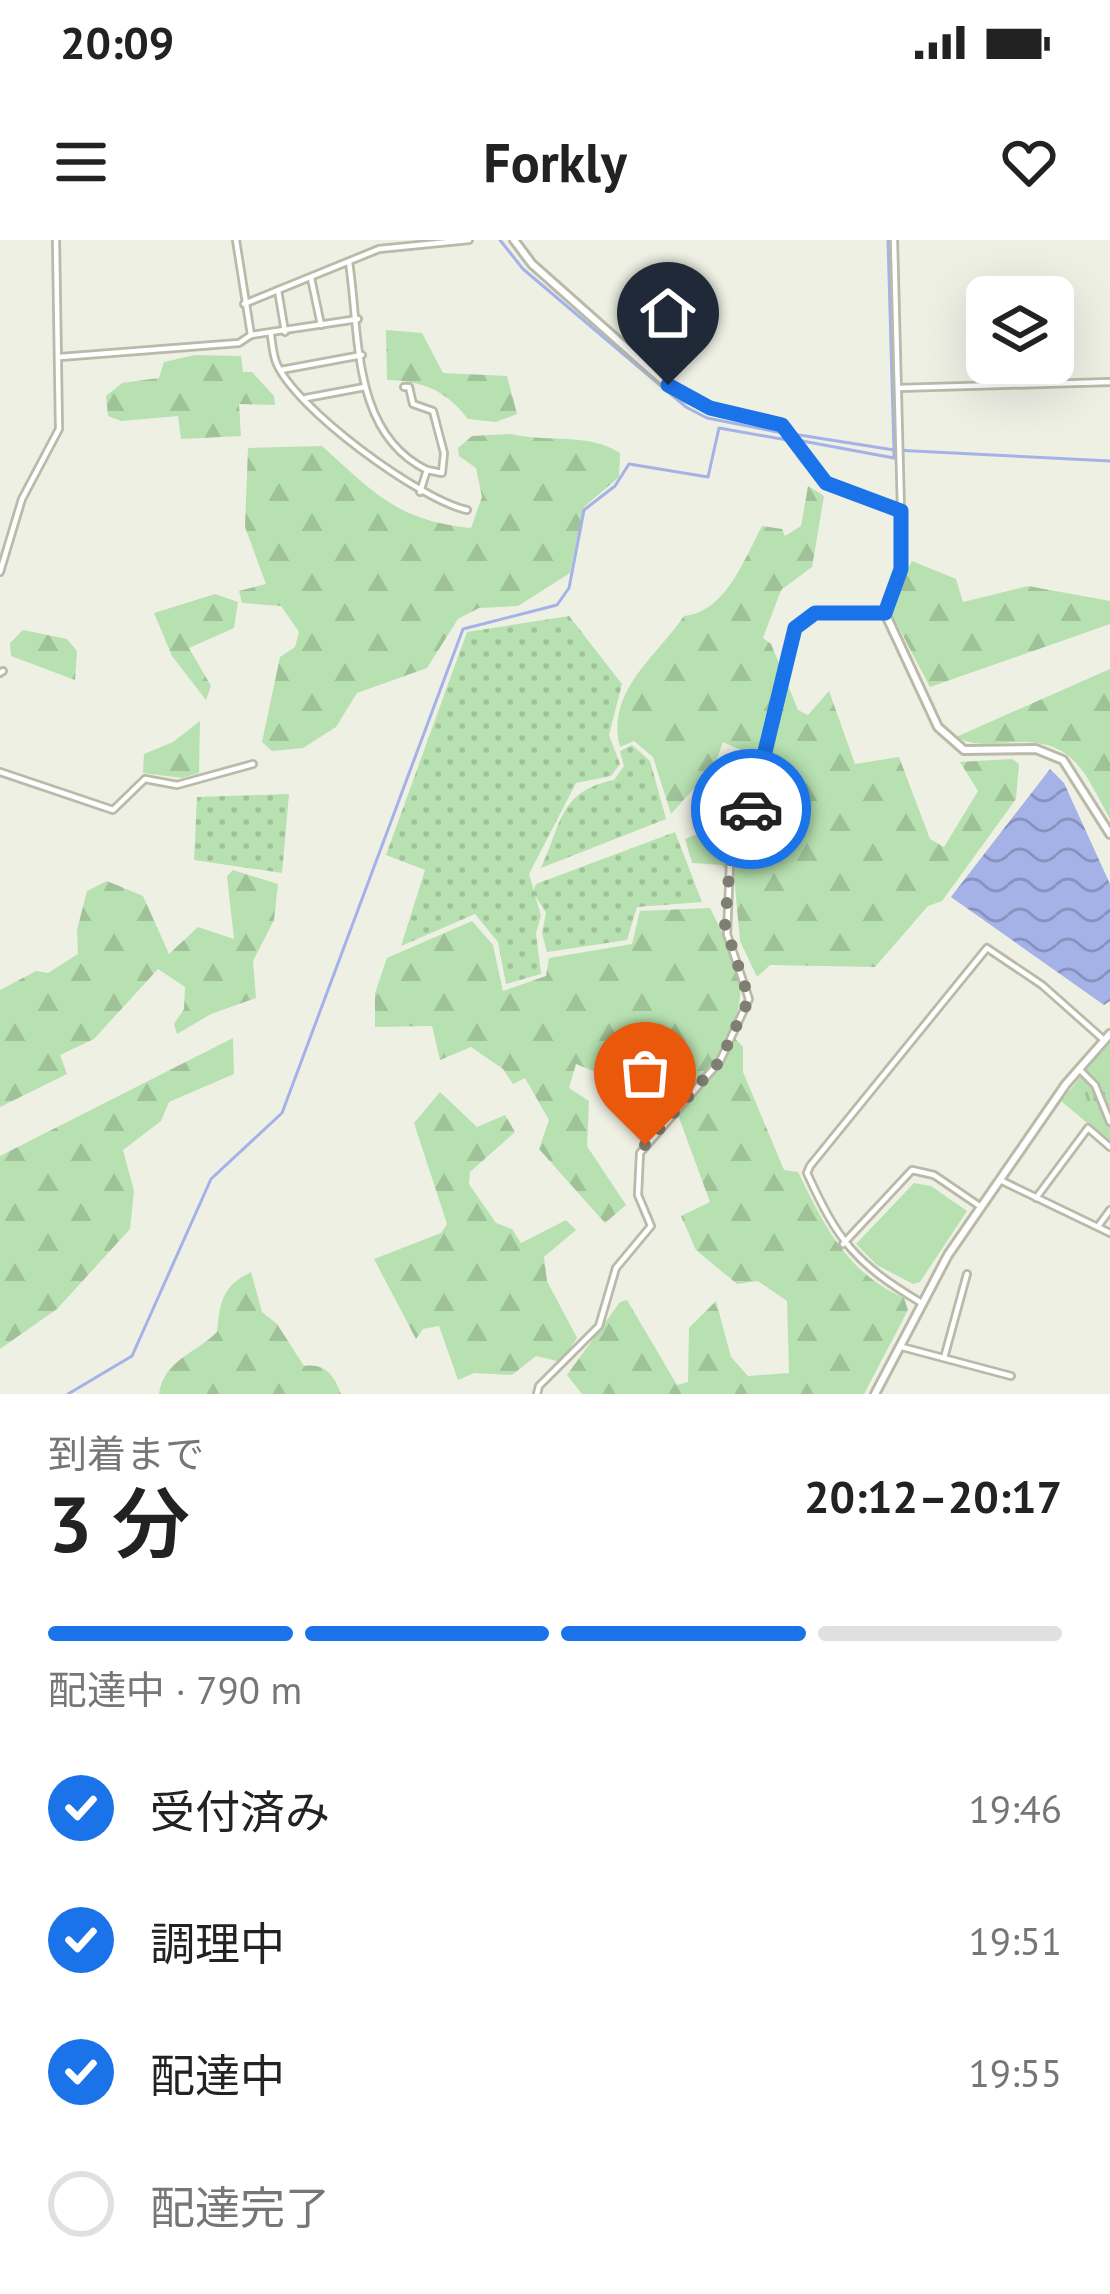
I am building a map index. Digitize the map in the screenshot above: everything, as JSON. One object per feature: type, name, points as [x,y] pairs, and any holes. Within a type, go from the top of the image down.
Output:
[{"type":"street","points":[[0,572],[22,499],[57,439],[56,240]]},
{"type":"street","points":[[236,240],[251,335]]},
{"type":"street","points":[[244,304],[379,249],[469,240]]},
{"type":"street","points":[[514,240],[532,264],[677,393],[710,408],[782,425],[826,483],[901,511]]},
{"type":"street","points":[[893,240],[901,569],[885,613],[938,727],[954,745],[981,753],[1036,749],[1063,760],[1110,834]]},
{"type":"street","points":[[349,262],[365,387],[390,446],[427,470],[445,473],[434,412],[412,404],[409,387],[404,387]]},
{"type":"street","points":[[311,277],[321,325]]},
{"type":"street","points":[[278,290],[286,332]]},
{"type":"street","points":[[60,357],[239,344],[251,335],[358,319]]},
{"type":"street","points":[[271,335],[281,370],[362,449],[420,491],[467,510]]},
{"type":"street","points":[[281,370],[362,355]]},
{"type":"street","points":[[898,388],[1110,382]]},
{"type":"street","points":[[306,398],[365,387]]},
{"type":"street","points":[[420,491],[427,470]]},
{"type":"street","points":[[537,1394],[539,1385],[599,1326],[616,1268],[651,1226],[638,1196],[640,1154],[720,1061],[749,999],[727,934],[730,863],[767,757],[795,628],[815,613],[885,613]]},
{"type":"street","points":[[0,772],[113,810],[128,801],[145,779],[177,784],[253,764]]},
{"type":"street","points":[[875,1394],[920,1302],[981,1207],[1107,1037],[986,948],[807,1173],[843,1244],[871,1272],[920,1302]]},
{"type":"street","points":[[1079,1069],[1095,1085],[1110,1122]]},
{"type":"street","points":[[1036,1198],[1088,1128],[1110,1147]]},
{"type":"street","points":[[843,1244],[912,1170],[934,1175],[981,1207]]},
{"type":"street","points":[[1000,1180],[1110,1232]]},
{"type":"street","points":[[1098,1227],[1110,1210]]},
{"type":"street","points":[[944,1358],[967,1274]]},
{"type":"street","points":[[897,1346],[1011,1376]]},
{"type":"green space","points":[[386,330],[422,333],[443,373],[507,376],[517,414],[496,422],[468,419],[433,389],[387,380]]},
{"type":"green space","points":[[195,355],[241,356],[243,372],[252,372],[274,396],[275,405],[239,404],[241,436],[181,439],[178,416],[121,421],[108,416],[106,396],[122,383],[159,378],[164,362]]},
{"type":"green space","points":[[511,434],[595,442],[620,453],[619,477],[584,507],[570,573],[518,606],[479,608],[458,619],[427,668],[357,693],[336,727],[303,748],[272,751],[262,742],[280,657],[295,647],[299,632],[281,606],[242,603],[239,591],[266,584],[245,527],[248,448],[322,446],[373,491],[405,511],[471,528],[482,497],[476,468],[459,456],[458,448],[472,436]]},
{"type":"green space","points":[[808,486],[824,496],[812,567],[781,590],[763,638],[771,644],[798,710],[808,715],[829,691],[855,764],[899,757],[930,839],[944,847],[978,791],[960,762],[1012,759],[1019,764],[1016,799],[942,901],[928,906],[875,967],[770,965],[757,977],[740,941],[734,875],[721,865],[692,863],[685,839],[716,826],[750,827],[774,765],[723,742],[714,766],[671,814],[653,757],[634,741],[620,747],[617,727],[636,676],[684,616],[698,613],[722,595],[762,526],[782,529],[785,536],[801,526]]},
{"type":"green space","points":[[912,561],[956,579],[963,602],[1028,586],[1110,601],[1110,624],[930,687],[891,613],[891,600]]},
{"type":"green space","points":[[215,594],[238,602],[234,628],[189,648],[211,686],[206,700],[172,656],[154,613]]},
{"type":"green space","points":[[569,616],[622,684],[609,735],[620,764],[611,776],[576,783],[529,874],[541,916],[536,933],[541,974],[506,984],[498,942],[475,914],[401,946],[425,870],[386,855],[467,632]]},
{"type":"green space","points":[[23,630],[67,639],[77,651],[75,680],[11,656],[10,643]]},
{"type":"green space","points":[[1110,669],[1110,819],[1082,770],[1060,750],[1045,744],[979,743],[956,737]]},
{"type":"green space","points":[[200,721],[199,773],[182,778],[143,773],[144,754],[173,742]]},
{"type":"green space","points":[[632,745],[650,761],[666,819],[541,868],[572,801],[614,780],[624,766],[620,751]]},
{"type":"green space","points":[[289,794],[282,873],[194,860],[197,797]]},
{"type":"green space","points":[[675,832],[702,902],[637,907],[627,940],[547,952],[542,933],[546,913],[533,892],[536,884]]},
{"type":"green space","points":[[233,870],[278,884],[274,920],[253,961],[256,998],[211,1014],[177,1034],[174,1024],[184,1009],[185,987],[158,969],[94,1039],[60,1055],[67,1074],[0,1107],[0,990],[36,971],[48,973],[78,954],[77,930],[87,891],[107,881],[143,896],[169,954],[198,927],[234,939],[227,876]]},
{"type":"green space","points":[[710,908],[738,969],[740,998],[730,1033],[743,1047],[743,1072],[784,1170],[798,1172],[828,1229],[852,1261],[904,1298],[908,1310],[864,1394],[582,1394],[567,1375],[620,1302],[627,1300],[677,1385],[688,1382],[689,1328],[716,1301],[731,1357],[748,1376],[789,1373],[787,1301],[758,1281],[737,1284],[696,1250],[681,1216],[710,1202],[674,1104],[576,1064],[569,1088],[589,1101],[587,1146],[626,1205],[605,1223],[539,1149],[549,1120],[525,1078],[513,1084],[503,1069],[471,1047],[440,1060],[432,1026],[375,1027],[375,993],[387,958],[472,921],[493,945],[503,991],[546,976],[549,958],[632,944],[640,911]]},
{"type":"green space","points":[[233,1038],[234,1074],[169,1102],[161,1121],[123,1150],[134,1191],[130,1229],[57,1309],[0,1349],[0,1156]]},
{"type":"green space","points":[[1110,1041],[1110,1142],[1061,1101]]},
{"type":"green space","points":[[440,1092],[477,1127],[505,1115],[515,1132],[470,1172],[469,1184],[496,1223],[512,1229],[521,1243],[566,1220],[576,1230],[544,1257],[547,1281],[577,1338],[561,1362],[536,1356],[512,1375],[474,1373],[458,1380],[439,1326],[423,1329],[416,1339],[374,1259],[441,1233],[447,1224],[414,1123]]},
{"type":"green space","points":[[914,1183],[931,1186],[967,1211],[920,1282],[913,1284],[877,1265],[856,1244]]},
{"type":"green space","points":[[251,1272],[262,1312],[277,1324],[304,1366],[328,1372],[341,1394],[159,1394],[174,1365],[217,1332],[224,1296]]},
{"type":"water","points":[[1050,769],[1064,783],[1110,884],[1110,1001],[1104,1005],[951,897]]},
{"type":"waterway","points":[[500,240],[523,269],[686,407],[707,418],[783,433]]},
{"type":"waterway","points":[[793,434],[894,450],[888,240]]},
{"type":"waterway","points":[[68,1394],[132,1356],[211,1179],[282,1113],[463,629],[557,605],[569,588],[584,510],[615,486],[629,464],[708,477],[719,428],[787,440]]},
{"type":"waterway","points":[[797,440],[894,458],[894,450],[1110,461]]},
{"type":"way so far","points":[[645,1145],[720,1061],[749,999],[725,925],[730,863],[751,809]]},
{"type":"route","points":[[668,385],[697,404],[782,425],[826,483],[901,511],[904,552],[885,613],[815,613],[795,628],[751,809]]}]
